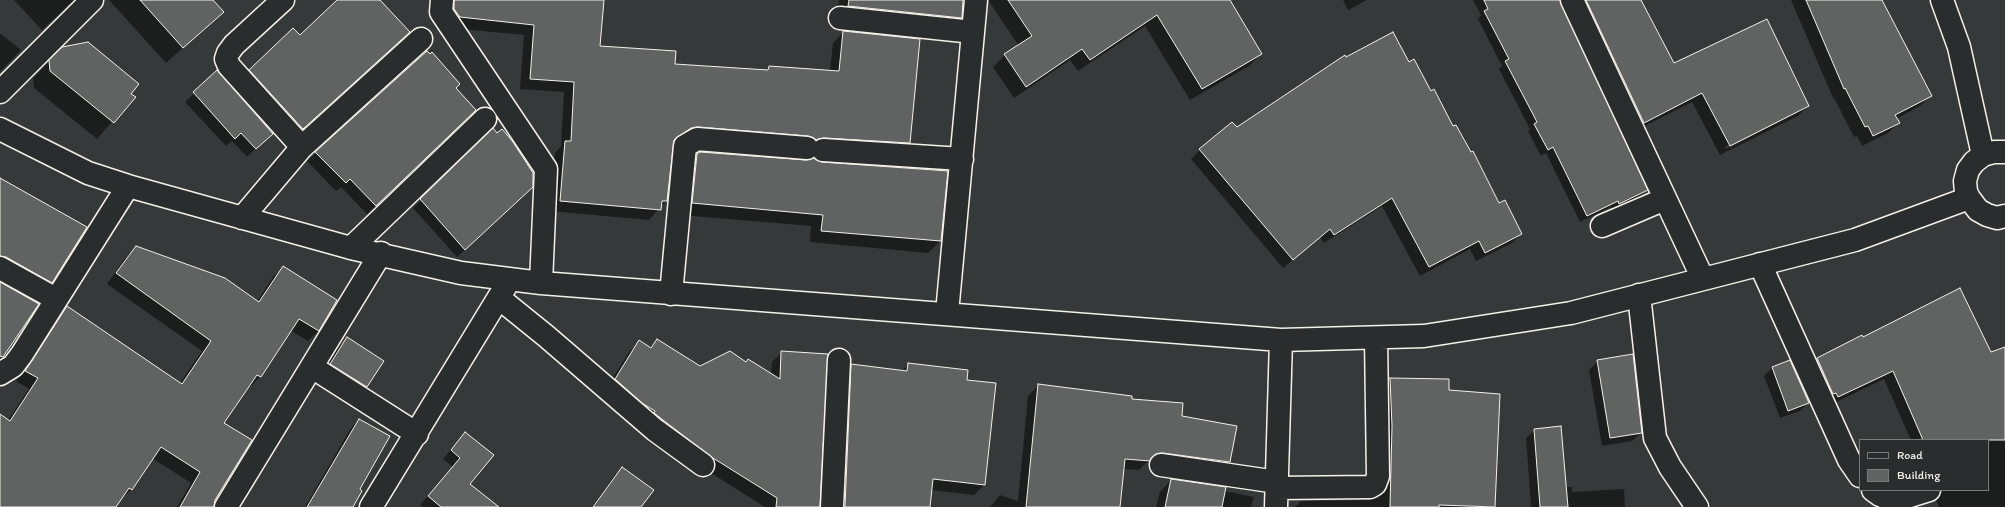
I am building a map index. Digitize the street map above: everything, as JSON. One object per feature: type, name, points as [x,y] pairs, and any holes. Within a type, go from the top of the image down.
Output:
[{"type":"street","points":[[0,92],[92,0]]},
{"type":"street","points":[[283,0],[234,45],[228,53],[226,59],[228,66],[302,147]]},
{"type":"street","points":[[442,0],[441,12],[546,169],[541,283]]},
{"type":"street","points":[[947,313],[976,0]]},
{"type":"street","points":[[1572,0],[1703,279]]},
{"type":"street","points":[[1942,0],[1959,48],[1984,155]]},
{"type":"street","points":[[840,18],[973,32]]},
{"type":"street","points":[[242,218],[302,147],[421,39]]},
{"type":"street","points":[[351,248],[485,119]]},
{"type":"street","points":[[0,129],[88,173],[128,186],[351,248],[461,273],[541,283],[671,294],[947,313],[1281,340],[1424,336],[1571,313],[1855,240],[1969,198]]},
{"type":"street","points":[[671,294],[685,146],[697,139],[962,159]]},
{"type":"street","points":[[2005,152],[1994,152],[1984,155],[1974,162],[1968,170],[1965,181],[1966,192],[1978,210],[1987,216],[1997,218],[2005,216]]},
{"type":"street","points":[[0,374],[13,366],[128,186]]},
{"type":"street","points":[[1602,226],[1665,199]]},
{"type":"street","points":[[226,507],[382,254]]},
{"type":"street","points":[[1760,264],[1849,460],[1859,475]]},
{"type":"street","points":[[0,268],[56,300]]},
{"type":"street","points":[[371,507],[417,434],[510,279]]},
{"type":"street","points":[[1639,296],[1655,438],[1670,467],[1698,507]]},
{"type":"street","points":[[499,298],[546,336],[655,430],[703,466]]},
{"type":"street","points":[[1161,465],[1277,492],[1370,487],[1375,484],[1378,476],[1376,338]]},
{"type":"street","points":[[1277,492],[1281,340]]},
{"type":"street","points":[[832,507],[839,360]]},
{"type":"street","points":[[312,367],[417,434]]},
{"type":"street","points":[[1875,491],[1880,495],[1894,501],[1926,491]]},
{"type":"building","points":[[140,0],[213,0],[224,12],[183,48]]},
{"type":"building","points":[[337,0],[380,0],[410,32],[303,129],[249,70],[293,28],[300,35]]},
{"type":"building","points":[[454,0],[604,0],[600,46],[676,51],[675,64],[768,70],[769,66],[839,71],[843,31],[920,39],[910,143],[824,138],[816,140],[808,136],[698,127],[691,128],[674,140],[667,201],[662,201],[661,210],[560,201],[565,141],[571,141],[574,82],[530,79],[534,25],[460,17],[454,9]]},
{"type":"building","points":[[849,0],[963,0],[962,18],[848,6]]},
{"type":"building","points":[[1008,0],[1230,0],[1262,54],[1202,89],[1157,15],[1090,60],[1082,49],[1026,87],[1004,54],[1032,36]]},
{"type":"building","points":[[1484,0],[1560,0],[1648,190],[1619,204],[1618,201],[1587,216],[1553,147],[1548,150],[1534,124],[1537,122],[1505,61],[1509,59],[1484,11],[1488,9]]},
{"type":"building","points":[[1586,0],[1641,0],[1674,63],[1767,19],[1809,106],[1730,146],[1702,93],[1644,123]]},
{"type":"building","points":[[1806,0],[1882,0],[1932,96],[1895,115],[1900,123],[1873,136],[1868,126],[1865,127],[1845,88],[1844,89]]},
{"type":"building","points":[[1393,32],[1409,62],[1414,59],[1431,91],[1434,89],[1453,126],[1456,125],[1471,152],[1473,151],[1499,203],[1505,200],[1522,234],[1485,253],[1479,241],[1429,267],[1392,198],[1334,235],[1330,229],[1293,260],[1199,149],[1232,122],[1237,127],[1345,55],[1346,57]]},
{"type":"building","points":[[88,42],[139,84],[131,94],[136,97],[114,123],[50,71],[49,60],[62,47]]},
{"type":"building","points":[[427,51],[430,54],[432,52],[460,84],[456,88],[476,110],[376,206],[350,179],[346,183],[315,152]]},
{"type":"building","points":[[217,70],[273,134],[256,149],[241,133],[235,139],[193,92]]},
{"type":"building","points":[[493,128],[497,133],[502,129],[513,142],[533,173],[533,187],[465,250],[420,199]]},
{"type":"building","points":[[700,152],[806,160],[814,158],[822,162],[948,171],[941,241],[821,231],[823,215],[692,203],[697,154]]},
{"type":"building","points":[[0,178],[87,227],[52,283],[6,257],[0,256]]},
{"type":"building","points":[[136,246],[225,278],[259,302],[283,266],[337,300],[319,331],[299,319],[261,377],[257,375],[224,423],[252,440],[215,500],[214,507],[180,507],[200,472],[161,447],[132,490],[129,488],[116,507],[0,507],[0,414],[10,421],[38,378],[25,371],[67,306],[182,384],[211,341],[116,273]]},
{"type":"building","points":[[0,282],[39,304],[3,357],[0,356]]},
{"type":"building","points":[[1960,288],[1991,352],[2005,347],[2005,440],[1923,439],[1893,371],[1838,397],[1836,393],[1833,394],[1817,358],[1862,335],[1863,337]]},
{"type":"building","points":[[347,337],[384,361],[367,387],[330,364]]},
{"type":"building","points":[[657,339],[700,366],[730,351],[746,362],[748,359],[780,379],[781,351],[828,354],[820,507],[776,507],[777,498],[713,458],[654,413],[655,411],[642,403],[615,379],[639,340],[651,348]]},
{"type":"building","points":[[1633,354],[1642,433],[1610,438],[1597,360]]},
{"type":"building","points":[[1790,360],[1809,403],[1788,411],[1772,367]]},
{"type":"building","points":[[908,363],[968,370],[967,380],[996,383],[985,485],[933,479],[930,507],[845,507],[851,364],[907,371]]},
{"type":"building","points":[[1390,378],[1449,379],[1449,390],[1500,394],[1495,507],[1439,505],[1439,507],[1390,507],[1392,426]]},
{"type":"building","points":[[1038,384],[1132,396],[1132,399],[1183,403],[1182,416],[1237,426],[1230,462],[1163,453],[1156,454],[1150,461],[1125,459],[1120,507],[1026,507]]},
{"type":"building","points":[[359,419],[390,436],[360,489],[362,491],[353,507],[307,507]]},
{"type":"building","points":[[1561,426],[1568,507],[1540,507],[1534,429]]},
{"type":"building","points":[[465,432],[494,455],[470,484],[499,507],[441,507],[428,496],[460,458],[451,450]]},
{"type":"building","points":[[622,467],[654,490],[641,507],[593,507]]},
{"type":"building","points":[[1171,479],[1226,487],[1222,507],[1165,507]]}]
